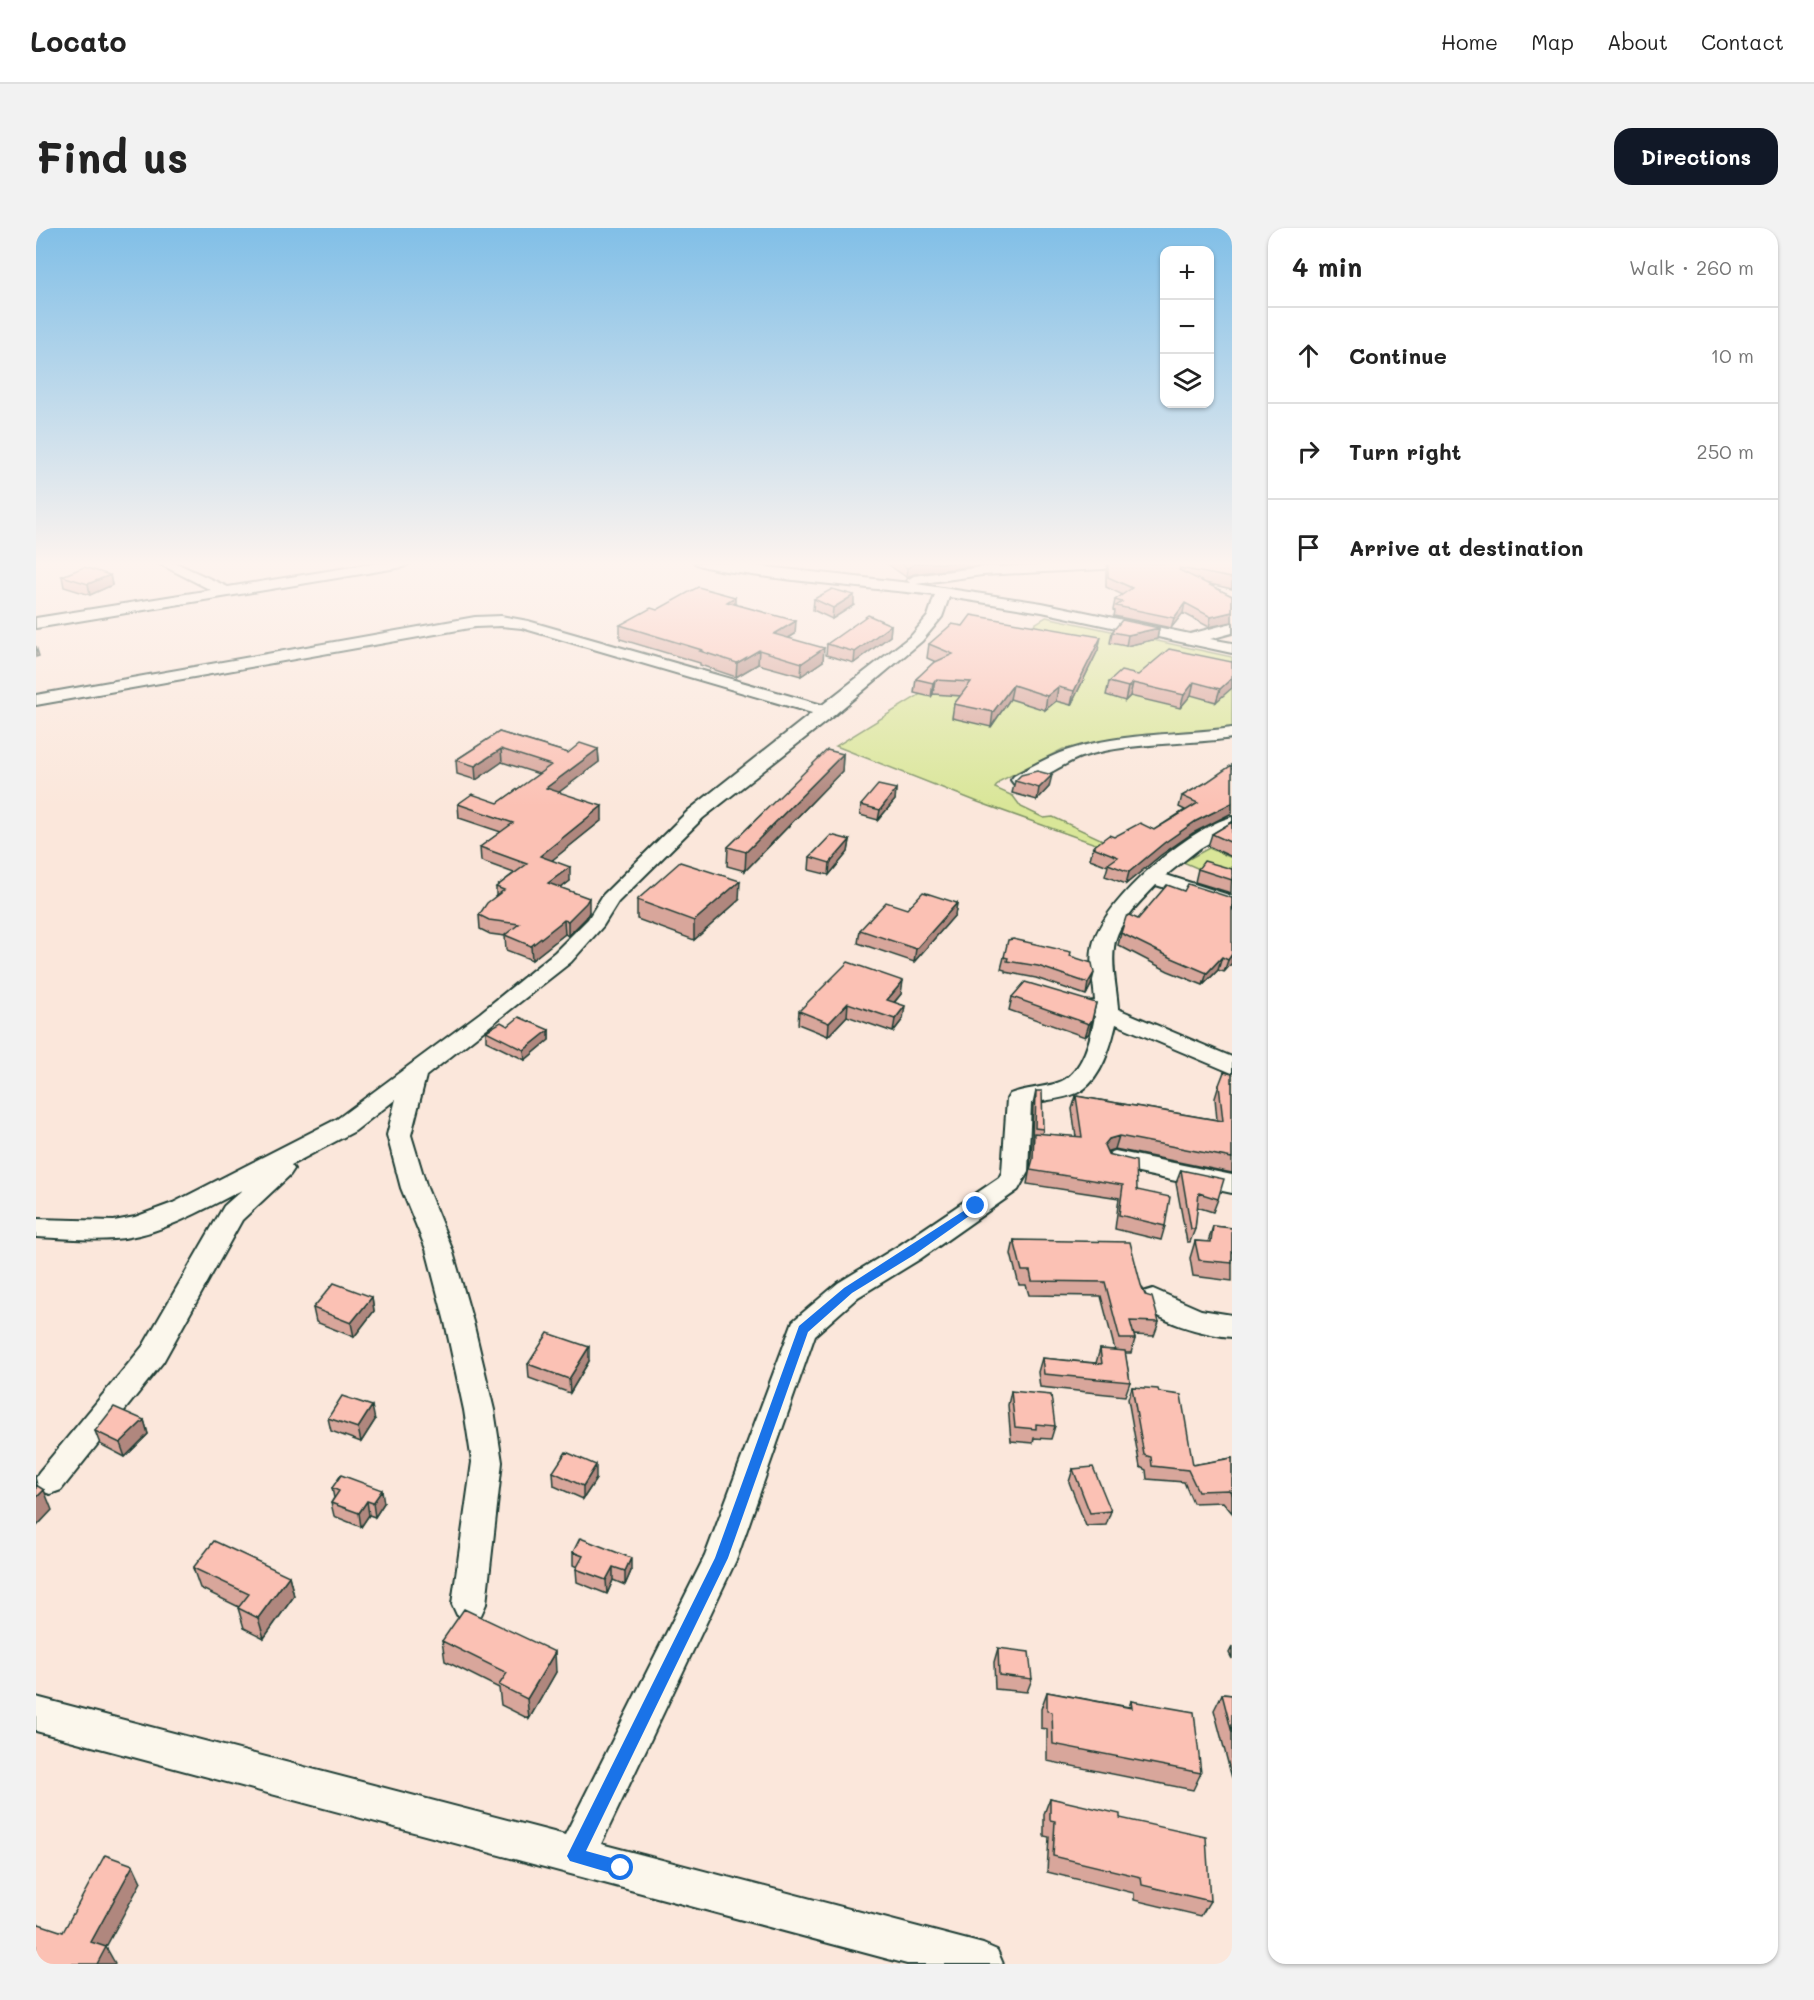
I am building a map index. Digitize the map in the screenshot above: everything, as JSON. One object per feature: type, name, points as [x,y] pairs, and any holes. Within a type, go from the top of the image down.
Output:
[{"type":"street","points":[[36,700],[351,644]]},
{"type":"street","points":[[593,644],[827,712]]},
{"type":"street","points":[[36,1228],[114,1230],[139,1226],[182,1209],[346,1125],[488,1018],[563,957],[596,922],[610,899],[696,814],[910,644]]},
{"type":"street","points":[[1213,644],[1232,648]]},
{"type":"street","points":[[1020,780],[1077,753],[1117,745],[1195,739],[1232,733]]},
{"type":"street","points":[[575,1856],[721,1558],[803,1329],[848,1290],[910,1252],[1009,1184],[1015,1172],[1019,1099],[1030,1095],[1051,1093],[1074,1085],[1086,1073],[1096,1050],[1107,1011],[1104,973],[1105,940],[1126,906],[1187,848],[1232,823]]},
{"type":"street","points":[[1154,878],[1232,903]]},
{"type":"street","points":[[1067,998],[1107,1011],[1232,1066]]},
{"type":"street","points":[[415,1073],[399,1135],[414,1188],[439,1250],[453,1301],[479,1410],[487,1461],[469,1604]]},
{"type":"street","points":[[50,1481],[153,1354],[233,1213],[303,1149]]},
{"type":"street","points":[[1115,1160],[1232,1184]]},
{"type":"street","points":[[1153,1299],[1181,1316],[1232,1326]]},
{"type":"street","points":[[36,1714],[983,1964]]},
{"type":"green space","points":[[1002,644],[1172,644],[1232,657],[1232,729],[1165,740],[1063,749],[1000,781],[995,788],[1013,796],[1021,807],[1044,818],[1053,817],[1105,841],[1098,845],[978,802],[836,746]]},
{"type":"green space","points":[[1209,848],[1232,858],[1232,883],[1183,862]]},
{"type":"building","points":[[682,644],[810,644],[824,648],[802,663],[759,650],[737,663],[700,651],[702,650]]},
{"type":"building","points":[[827,644],[866,644],[855,652]]},
{"type":"building","points":[[929,644],[1097,644],[1074,691],[1058,687],[1047,696],[1013,685],[993,712],[954,704],[971,682],[935,680],[933,683],[916,679],[933,663],[953,654]]},
{"type":"building","points":[[1169,649],[1232,662],[1232,678],[1220,689],[1194,682],[1184,695],[1133,683],[1128,687],[1109,682],[1121,671],[1138,675]]},
{"type":"building","points":[[499,732],[568,753],[580,743],[598,749],[546,788],[602,806],[540,856],[570,867],[548,883],[589,898],[568,921],[564,920],[531,946],[505,935],[519,924],[489,920],[479,915],[487,903],[504,890],[496,887],[527,864],[480,847],[513,823],[458,804],[472,794],[498,803],[551,765],[501,749],[475,766],[456,760]]},
{"type":"building","points":[[827,750],[843,754],[746,852],[728,847]]},
{"type":"building","points":[[1232,765],[1232,803],[1196,821],[1164,843],[1129,872],[1108,864],[1118,857],[1093,847],[1109,835],[1114,837],[1140,823],[1154,830],[1198,803],[1182,796]]},
{"type":"building","points":[[1037,771],[1052,775],[1039,788],[1015,781],[1021,775]]},
{"type":"building","points":[[878,785],[896,789],[880,810],[861,805]]},
{"type":"building","points":[[1232,822],[1232,843],[1212,834]]},
{"type":"building","points":[[831,835],[850,840],[830,863],[810,857]]},
{"type":"building","points":[[1204,861],[1232,869],[1232,880],[1198,869]]},
{"type":"building","points":[[680,862],[740,881],[694,921],[637,900]]},
{"type":"building","points":[[1188,884],[1232,898],[1232,954],[1228,960],[1222,957],[1207,973],[1121,933],[1126,917],[1129,915],[1138,919],[1167,885],[1184,891]]},
{"type":"building","points":[[923,892],[957,903],[916,949],[860,930],[886,902],[907,909]]},
{"type":"building","points":[[1013,939],[1071,952],[1070,956],[1092,963],[1094,973],[1088,983],[1038,966],[1007,961],[1008,958],[1004,957],[1008,940]]},
{"type":"building","points":[[848,962],[903,981],[887,1000],[905,1006],[895,1019],[848,1003],[829,1023],[799,1011]]},
{"type":"building","points":[[1025,982],[1096,1003],[1092,1020],[1089,1024],[1012,997]]},
{"type":"building","points":[[519,1017],[549,1030],[524,1050],[486,1031],[501,1022],[508,1026]]},
{"type":"building","points":[[1224,1072],[1232,1074],[1232,1158],[1119,1136],[1109,1139],[1104,1145],[1108,1154],[1136,1161],[1137,1190],[1170,1197],[1165,1226],[1119,1215],[1123,1185],[1030,1170],[1033,1159],[1034,1133],[1082,1137],[1076,1096],[1223,1121],[1219,1085]]},
{"type":"building","points":[[1036,1091],[1042,1091],[1043,1129],[1035,1128]]},
{"type":"building","points":[[1181,1170],[1224,1179],[1218,1199],[1199,1193],[1195,1229],[1191,1229]]},
{"type":"building","points":[[1213,1226],[1232,1228],[1232,1263],[1199,1260],[1195,1241],[1211,1242]]},
{"type":"building","points":[[1014,1240],[1130,1242],[1141,1285],[1145,1295],[1152,1297],[1159,1322],[1130,1321],[1135,1339],[1120,1339],[1105,1282],[1032,1281],[1030,1271],[1022,1271]]},
{"type":"building","points":[[334,1283],[372,1297],[351,1323],[313,1308]]},
{"type":"building","points":[[548,1333],[589,1347],[569,1379],[528,1364]]},
{"type":"building","points":[[1100,1349],[1125,1351],[1130,1382],[1044,1374],[1042,1358],[1102,1364]]},
{"type":"building","points":[[1132,1387],[1158,1389],[1159,1392],[1181,1395],[1193,1465],[1232,1458],[1232,1494],[1229,1490],[1198,1491],[1188,1470],[1152,1466],[1151,1457],[1144,1455]]},
{"type":"building","points":[[1011,1391],[1051,1395],[1055,1426],[1036,1424],[1036,1429],[1015,1427]]},
{"type":"building","points":[[342,1396],[372,1406],[358,1428],[328,1418]]},
{"type":"building","points":[[114,1407],[144,1420],[120,1443],[95,1431]]},
{"type":"building","points":[[566,1452],[596,1465],[583,1486],[553,1472]]},
{"type":"building","points":[[1093,1467],[1111,1511],[1090,1513],[1073,1469]]},
{"type":"building","points":[[341,1475],[382,1490],[373,1503],[367,1501],[359,1513],[331,1503],[339,1491],[332,1488]]},
{"type":"building","points":[[36,1485],[44,1490],[36,1498]]},
{"type":"building","points":[[580,1538],[631,1558],[625,1571],[613,1567],[606,1580],[576,1569],[583,1556],[573,1552]]},
{"type":"building","points":[[214,1541],[289,1576],[258,1618],[238,1608],[249,1594],[193,1568]]},
{"type":"building","points":[[464,1609],[555,1652],[527,1699],[499,1685],[507,1673],[442,1641]]},
{"type":"building","points":[[998,1648],[1029,1652],[1032,1679],[999,1675]]},
{"type":"building","points":[[1047,1692],[1132,1708],[1131,1701],[1194,1712],[1201,1773],[1053,1744],[1052,1712],[1047,1711]]},
{"type":"building","points":[[1222,1694],[1232,1695],[1232,1733]]},
{"type":"building","points":[[1050,1798],[1120,1814],[1120,1818],[1206,1837],[1210,1901],[1142,1885],[1141,1877],[1053,1856],[1055,1821],[1050,1820]]},
{"type":"building","points":[[105,1855],[133,1865],[91,1942],[106,1947],[97,1964],[36,1964],[36,1923],[63,1932]]},
{"type":"route","points":[[621,1868],[575,1856],[620,1769],[721,1558],[803,1329],[848,1290],[910,1252],[976,1206]]}]
